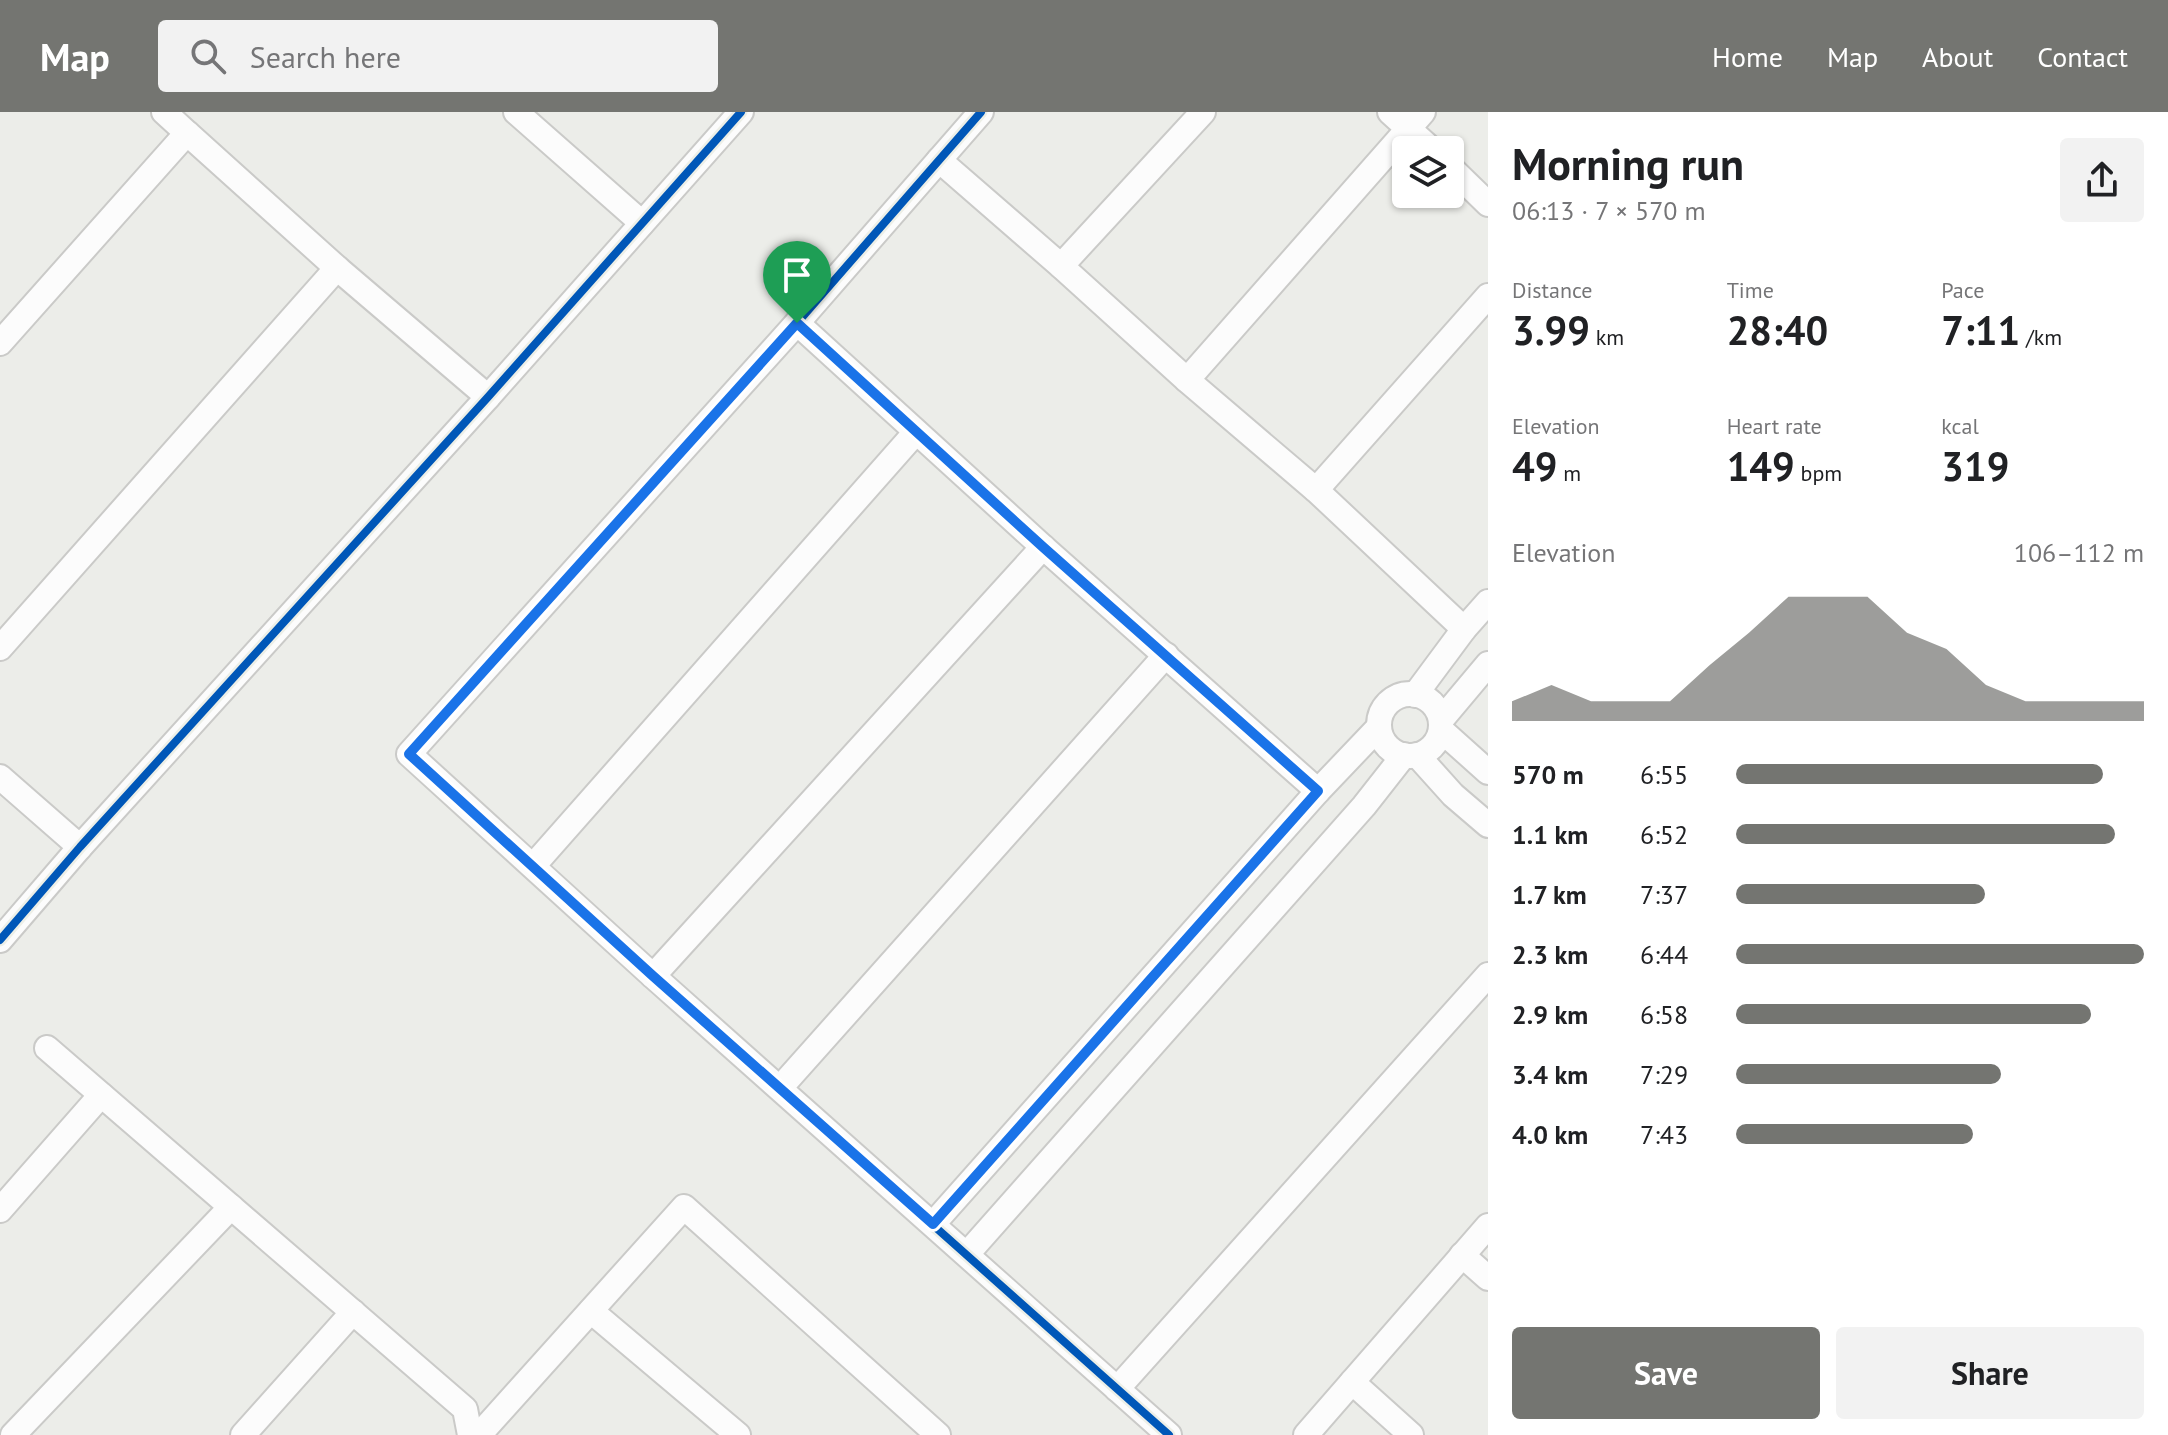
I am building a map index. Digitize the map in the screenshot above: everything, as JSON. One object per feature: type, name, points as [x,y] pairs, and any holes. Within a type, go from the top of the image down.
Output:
[{"type":"street","points":[[164,112],[337,268],[488,397]]},
{"type":"street","points":[[516,112],[642,223]]},
{"type":"street","points":[[0,940],[80,847],[488,397],[741,112]]},
{"type":"street","points":[[981,112],[797,323],[409,754],[653,976],[1169,1435]]},
{"type":"street","points":[[1061,266],[1203,112]]},
{"type":"street","points":[[1187,380],[1416,120],[1390,112]]},
{"type":"street","points":[[0,343],[187,133]]},
{"type":"street","points":[[939,160],[1316,490],[1464,629]]},
{"type":"street","points":[[1464,181],[1488,204]]},
{"type":"street","points":[[0,648],[337,268]]},
{"type":"street","points":[[1316,490],[1488,296]]},
{"type":"street","points":[[797,323],[1318,791]]},
{"type":"street","points":[[533,866],[916,432]]},
{"type":"street","points":[[653,976],[1043,547]]},
{"type":"street","points":[[1415,695],[1488,602]]},
{"type":"street","points":[[780,1088],[1166,655]]},
{"type":"street","points":[[967,1254],[1364,806],[1411,755],[1424,752],[1435,743],[1441,725],[1488,664]]},
{"type":"street","points":[[1488,772],[1441,725],[1438,711],[1432,703],[1415,695],[1404,695],[1394,699],[1380,716],[1381,737],[1387,746],[1411,755],[1488,825]]},
{"type":"street","points":[[933,1224],[1318,791],[1379,727]]},
{"type":"street","points":[[0,777],[80,847]]},
{"type":"street","points":[[1117,1389],[1488,975]]},
{"type":"street","points":[[47,1048],[465,1409],[470,1435]]},
{"type":"street","points":[[0,1210],[101,1095]]},
{"type":"street","points":[[13,1435],[231,1207]]},
{"type":"street","points":[[479,1435],[684,1207],[933,1433]]},
{"type":"street","points":[[1306,1435],[1488,1226]]},
{"type":"street","points":[[1462,1255],[1488,1278]]},
{"type":"street","points":[[591,1311],[735,1434]]},
{"type":"street","points":[[243,1435],[353,1312]]},
{"type":"street","points":[[1352,1382],[1411,1435]]},
{"type":"cycle path","points":[[0,940],[80,847],[488,397],[741,112]]},
{"type":"cycle path","points":[[981,112],[797,323],[409,754],[653,976],[1169,1435]]},
{"type":"route","points":[[797,323],[1318,791],[933,1224],[409,754],[797,323]]}]
